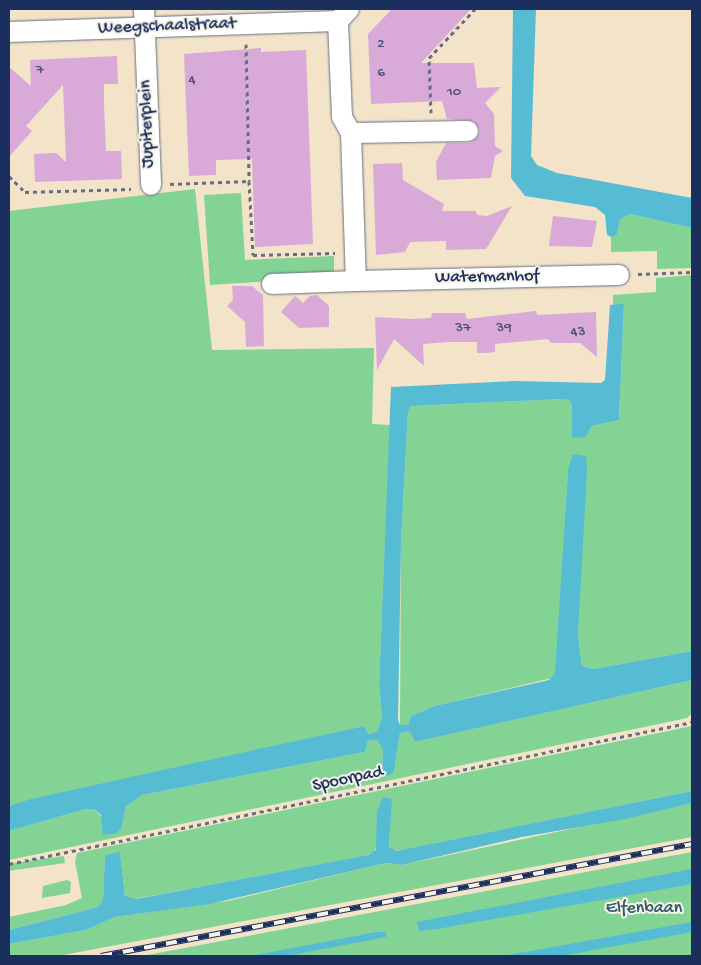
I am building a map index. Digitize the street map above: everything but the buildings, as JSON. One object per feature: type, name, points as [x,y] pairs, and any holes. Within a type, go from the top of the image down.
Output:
[{"type":"street","points":[[344,15],[342,117],[351,133],[356,281]]},
{"type":"street","name":"Weegschaalstraat","points":[[9,32],[144,18],[245,24],[344,15]]},
{"type":"street","name":"Jupiterplein","points":[[144,18],[150,184]]},
{"type":"street","points":[[351,133],[468,130]]},
{"type":"street","name":"Watermanhof","points":[[272,284],[619,275]]},
{"type":"path","points":[[432,131],[429,58],[474,9]]},
{"type":"path","points":[[245,24],[253,255],[354,252]]},
{"type":"path","name":"Jupiterplein","points":[[9,176],[25,192],[127,190],[150,184]]},
{"type":"path","points":[[150,184],[250,181]]},
{"type":"path","points":[[619,275],[692,272]]},
{"type":"path","name":"Spoorpad","points":[[9,864],[692,722]]},
{"type":"green space","points":[[195,189],[212,350],[374,348],[372,424],[390,425],[379,685],[382,717],[377,733],[367,734],[364,726],[9,806],[9,211]]},
{"type":"green space","points":[[241,193],[245,260],[334,256],[334,277],[210,285],[204,195]]},
{"type":"green space","points":[[630,214],[692,228],[692,268],[657,269],[657,251],[611,252],[611,237],[617,235],[620,220]]},
{"type":"green space","points":[[692,275],[692,651],[594,669],[582,666],[578,636],[586,456],[568,470],[556,673],[552,678],[434,706],[411,716],[410,724],[400,725],[401,543],[408,412],[411,406],[564,399],[570,401],[572,407],[572,437],[587,434],[592,426],[619,420],[624,305],[613,305],[613,295],[656,292],[656,278]]},
{"type":"green space","points":[[692,680],[692,713],[687,718],[9,860],[9,831],[86,809],[94,809],[117,833],[122,827],[126,806],[132,799],[142,795],[365,752],[368,741],[377,740],[383,750],[382,776],[394,771],[400,733],[410,732],[415,742]]},
{"type":"green space","points":[[692,726],[692,791],[402,850],[392,851],[389,848],[390,833],[377,844],[374,853],[361,857],[129,900],[125,896],[120,853],[105,855],[103,899],[98,907],[9,930],[9,917],[66,905],[82,898],[75,862],[77,853]]},
{"type":"green space","points":[[692,803],[692,837],[58,956],[9,956],[9,944],[86,930],[115,917],[228,901],[386,863],[402,865]]},
{"type":"green space","name":"Elfenbaan","points":[[692,852],[692,956],[142,956]]},
{"type":"green space","points":[[64,856],[65,863],[10,871],[9,864]]},
{"type":"green space","points":[[67,880],[71,882],[70,893],[42,898],[43,886]]},
{"type":"water","points":[[513,9],[536,9],[531,156],[537,165],[557,173],[692,198],[692,228],[630,214],[620,220],[617,235],[611,237],[607,235],[605,215],[595,207],[525,196],[511,178]]},
{"type":"water","points":[[624,304],[619,420],[592,426],[585,438],[572,437],[572,407],[570,401],[564,399],[411,406],[408,412],[401,543],[398,720],[400,725],[409,724],[411,716],[434,706],[549,680],[555,673],[568,470],[573,454],[586,456],[587,469],[578,636],[582,666],[594,669],[692,651],[692,680],[415,742],[410,732],[400,733],[394,772],[387,776],[382,776],[383,750],[377,740],[368,741],[365,752],[142,795],[126,806],[122,827],[117,833],[103,835],[101,815],[94,809],[86,809],[9,831],[9,806],[31,799],[364,726],[368,734],[377,732],[382,717],[379,685],[391,387],[514,381],[601,383],[605,380],[610,305]]},
{"type":"water","points":[[692,791],[692,803],[625,819],[522,837],[402,865],[386,863],[210,904],[115,917],[86,930],[9,944],[9,930],[98,907],[103,899],[105,855],[120,852],[125,896],[136,899],[369,855],[376,850],[377,811],[383,797],[392,799],[389,847],[396,851]]},
{"type":"water","points":[[692,869],[692,884],[437,929],[419,931],[417,922]]},
{"type":"water","points":[[692,922],[692,932],[561,956],[503,956]]},
{"type":"water","points":[[377,932],[386,932],[386,937],[287,956],[250,956]]},
{"type":"railway","points":[[101,956],[692,844]]}]
